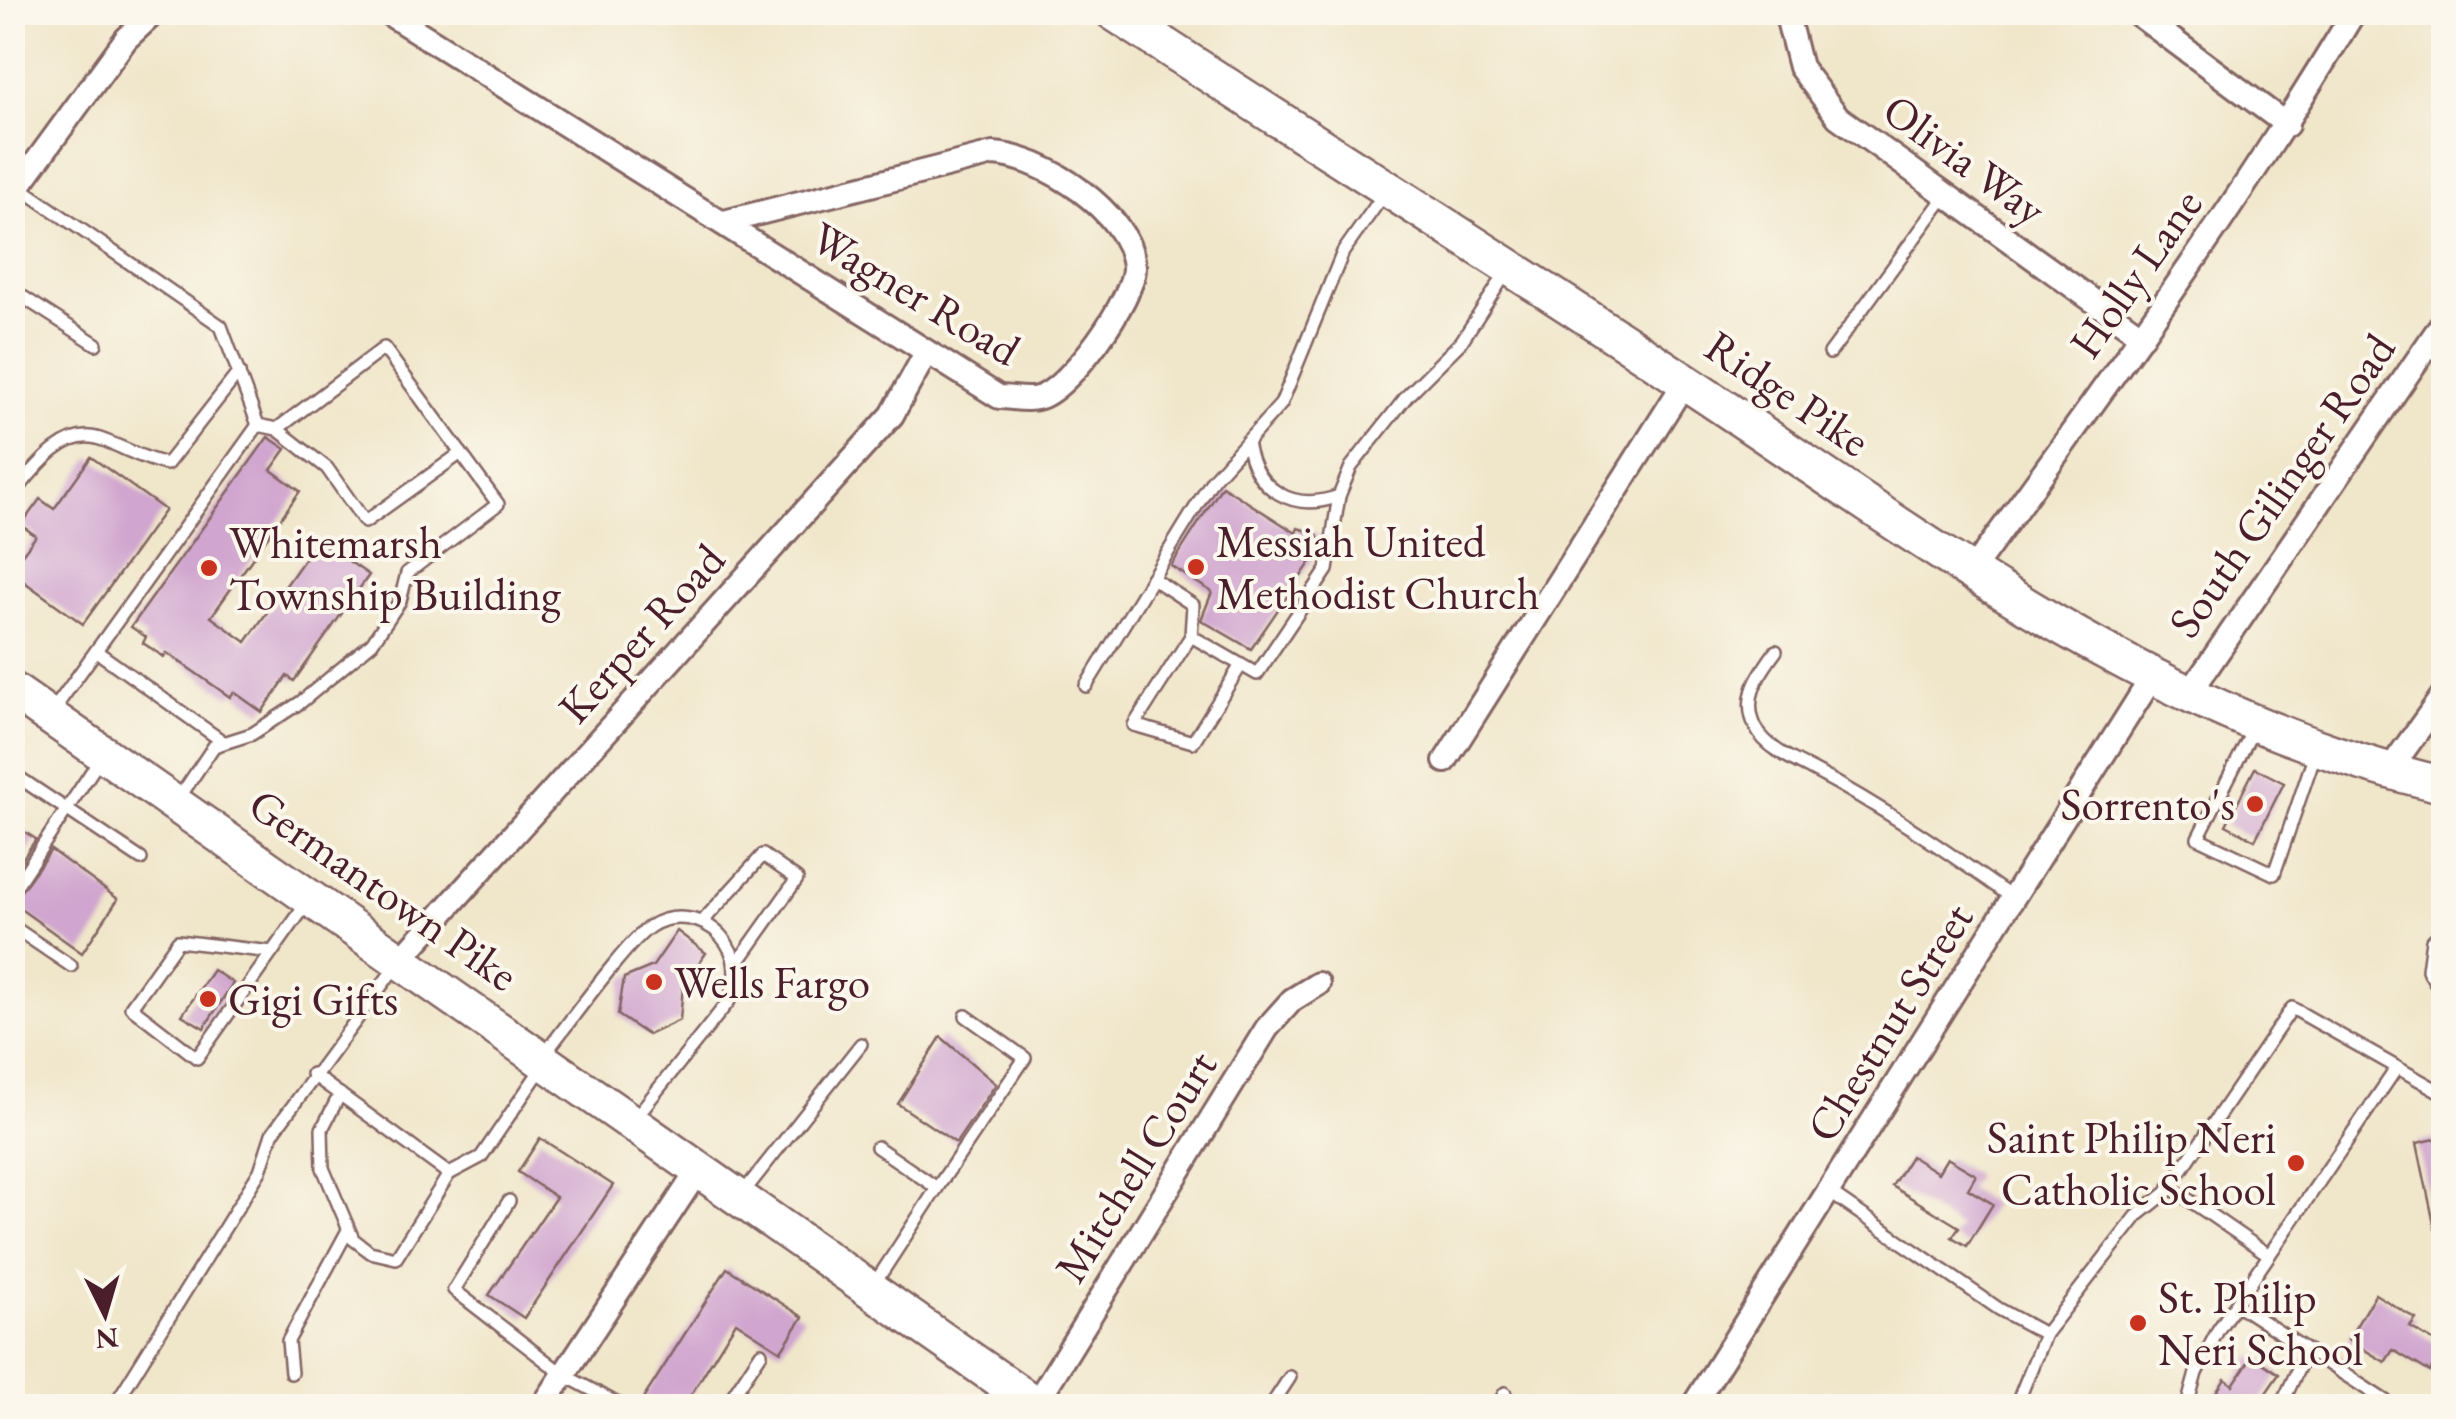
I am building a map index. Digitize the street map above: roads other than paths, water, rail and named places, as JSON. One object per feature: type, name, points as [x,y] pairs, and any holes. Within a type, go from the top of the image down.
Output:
[{"type":"main road","name":"Ridge Pike","points":[[1113,12],[1386,191],[1511,266],[1971,572],[2151,679],[2316,750],[2444,785]]},
{"type":"main road","name":"Germantown Pike","points":[[12,690],[312,895],[1036,1406]]},
{"type":"street","points":[[16,190],[126,39],[155,12]]},
{"type":"street","name":"Wagner Road","points":[[386,12],[999,397],[1038,398],[1071,377],[1132,287],[1134,264],[1115,218],[1041,165],[1019,155],[993,154],[724,222]]},
{"type":"street","name":"Olivia Way","points":[[1786,12],[1800,67],[1815,92],[1838,117],[2142,336]]},
{"type":"street","points":[[2135,12],[2286,125]]},
{"type":"street","name":"Holly Lane","points":[[1971,572],[2142,336],[2286,125],[2354,12]]},
{"type":"street","name":"South Gilinger Road","points":[[2187,696],[2444,320]]},
{"type":"street","name":"Kerper Road","points":[[402,958],[892,415],[926,352]]},
{"type":"street","points":[[1445,761],[1685,382]]},
{"type":"street","name":"Chestnut Street","points":[[1693,1406],[2151,679]]},
{"type":"street","points":[[2388,772],[2444,694]]},
{"type":"street","name":"Mitchell Court","points":[[1036,1406],[1267,1028],[1292,1000],[1318,984]]},
{"type":"street","points":[[543,1406],[700,1170]]},
{"type":"lane","points":[[694,12],[721,12]]},
{"type":"lane","points":[[16,190],[221,326],[258,425]]},
{"type":"lane","points":[[1086,686],[1213,479],[1281,404],[1344,252],[1386,191]]},
{"type":"lane","points":[[1830,353],[1946,195]]},
{"type":"lane","points":[[1191,636],[1257,674],[1327,570],[1339,496],[1369,439],[1461,342],[1511,266]]},
{"type":"lane","points":[[12,290],[96,344]]},
{"type":"lane","points":[[176,802],[222,742],[252,734],[349,664],[386,624],[408,573],[498,504],[384,348],[277,429]]},
{"type":"lane","points":[[13,494],[64,442],[80,437],[95,436],[138,459],[167,464],[239,372]]},
{"type":"lane","points":[[258,425],[277,429],[327,468],[365,522],[461,452]]},
{"type":"lane","points":[[50,716],[258,425]]},
{"type":"lane","points":[[1247,441],[1258,476],[1270,490],[1304,504],[1339,496]]},
{"type":"lane","points":[[1152,578],[1193,605],[1191,636],[1134,725],[1193,742],[1242,665]]},
{"type":"lane","points":[[96,651],[222,742]]},
{"type":"lane","points":[[1776,651],[1754,680],[1749,708],[1756,731],[1784,755],[1919,832],[2014,899]]},
{"type":"lane","points":[[2255,726],[2198,838],[2274,874],[2316,750]]},
{"type":"lane","points":[[12,892],[104,752]]},
{"type":"lane","points":[[12,772],[141,859]]},
{"type":"lane","points":[[632,1121],[729,1001],[736,965],[797,878],[763,855],[702,922]]},
{"type":"lane","points":[[272,952],[178,941],[131,1007],[196,1058],[272,952],[312,895]]},
{"type":"lane","points":[[340,1094],[325,1116],[320,1152],[348,1230],[370,1252],[396,1258],[449,1174],[482,1157],[540,1072],[542,1057],[648,927],[684,917],[702,922],[730,947],[736,965]]},
{"type":"lane","points":[[12,926],[71,966]]},
{"type":"lane","points":[[2432,940],[2428,970],[2444,996]]},
{"type":"lane","points":[[114,1406],[260,1172],[272,1134],[312,1074],[402,958]]},
{"type":"lane","points":[[2016,1406],[2045,1334],[2137,1216],[2170,1187],[2292,1008],[2444,1094]]},
{"type":"lane","points":[[870,1290],[1025,1058],[966,1016]]},
{"type":"lane","points":[[740,1198],[861,1044]]},
{"type":"lane","points":[[2187,1406],[2196,1373],[2236,1304],[2396,1069]]},
{"type":"lane","points":[[312,1074],[449,1174]]},
{"type":"lane","points":[[877,1147],[938,1188]]},
{"type":"lane","points":[[2170,1187],[2269,1256]]},
{"type":"lane","points":[[1828,1192],[1999,1309],[2045,1334]]},
{"type":"lane","points":[[509,1201],[454,1290],[564,1375],[622,1406]]},
{"type":"lane","points":[[291,1373],[288,1341],[348,1230]]},
{"type":"lane","points":[[2236,1304],[2387,1402],[2384,1406]]},
{"type":"lane","points":[[2282,1406],[2307,1350]]},
{"type":"lane","points":[[726,1406],[761,1353]]},
{"type":"lane","points":[[1271,1406],[1290,1376]]},
{"type":"lane","points":[[1496,1406],[1505,1393]]},
{"type":"place","name":"Messiah United Methodist Church","points":[[1196,567]]},
{"type":"place","name":"Whitemarsh Township Building","points":[[209,568]]},
{"type":"place","name":"Sorrento's","points":[[2255,804]]},
{"type":"place","name":"Wells Fargo","points":[[654,982]]},
{"type":"place","name":"Gigi Gifts","points":[[208,999]]},
{"type":"place","name":"Saint Philip Neri Catholic School","points":[[2296,1163]]},
{"type":"place","name":"St. Philip Neri School","points":[[2138,1323]]}]
